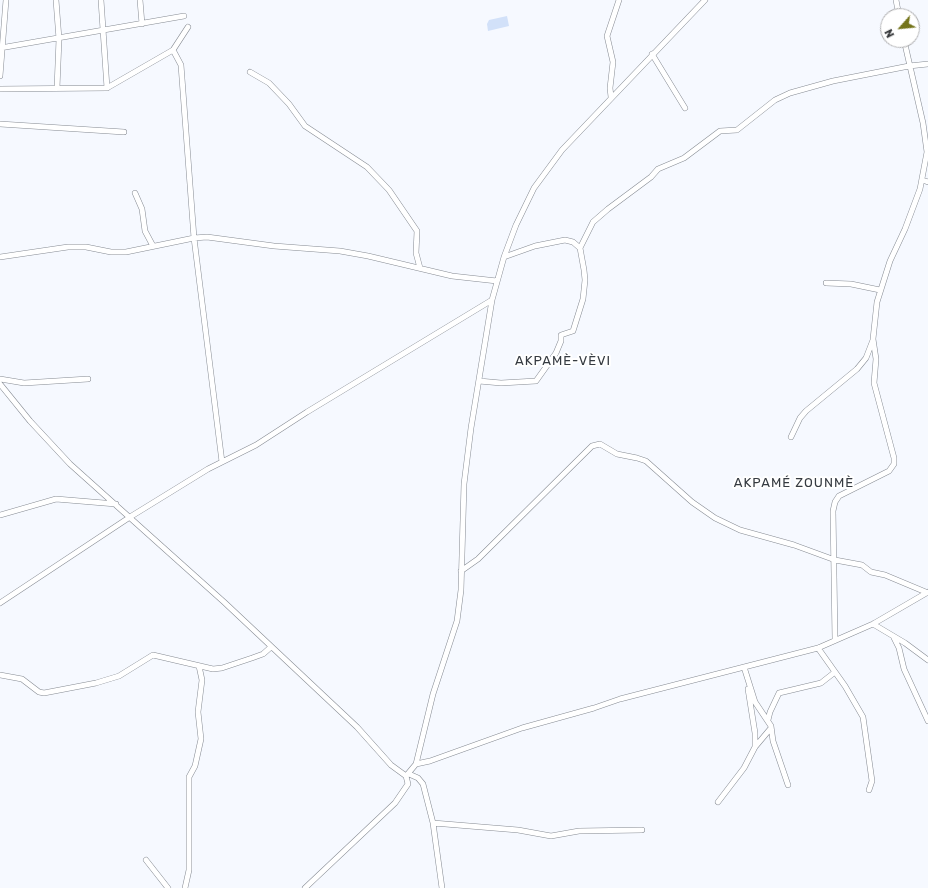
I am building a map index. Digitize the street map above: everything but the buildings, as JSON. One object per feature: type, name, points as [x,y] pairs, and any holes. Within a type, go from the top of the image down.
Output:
[{"type":"street","points":[[0,76],[1,48],[6,0]]},
{"type":"street","points":[[56,0],[59,39],[57,88]]},
{"type":"street","points":[[101,0],[107,88]]},
{"type":"street","points":[[140,0],[142,24]]},
{"type":"street","points":[[611,97],[610,88],[613,62],[607,36],[619,0]]},
{"type":"street","points":[[305,888],[395,803],[408,784],[408,775],[416,764],[430,704],[457,621],[461,571],[464,484],[492,300],[504,257],[526,202],[534,188],[562,150],[705,0]]},
{"type":"street","points":[[1,48],[184,16]]},
{"type":"street","points":[[0,89],[107,88],[173,50],[188,27]]},
{"type":"street","points":[[790,437],[800,418],[806,411],[857,369],[866,358],[873,339],[877,302],[880,290],[890,261],[905,230],[920,189],[927,152],[923,123],[906,48]]},
{"type":"street","points":[[173,50],[181,65],[194,238],[222,462]]},
{"type":"street","points":[[652,54],[685,108]]},
{"type":"street","points":[[480,381],[501,383],[536,381],[545,369],[561,341],[561,335],[573,331],[581,307],[585,280],[580,248],[593,222],[608,209],[651,178],[658,169],[684,158],[720,131],[737,130],[775,100],[796,90],[909,66],[928,64]]},
{"type":"street","points":[[250,72],[269,83],[289,104],[305,126],[367,167],[389,190],[417,231],[416,253],[420,268]]},
{"type":"street","points":[[0,124],[124,132]]},
{"type":"street","points":[[922,180],[928,182]]},
{"type":"street","points":[[135,193],[142,209],[145,231],[153,246]]},
{"type":"street","points":[[0,257],[46,248],[68,247],[86,247],[111,252],[126,252],[194,238],[207,237],[274,246],[340,251],[368,256],[452,276],[497,282]]},
{"type":"street","points":[[504,257],[530,247],[565,240],[573,242],[580,248]]},
{"type":"street","points":[[826,283],[851,284],[880,290]]},
{"type":"street","points":[[0,603],[130,517],[222,462],[256,446],[307,412],[492,300]]},
{"type":"street","points":[[835,639],[835,560],[833,511],[835,502],[839,496],[889,471],[894,464],[894,458],[874,383],[876,359],[873,339]]},
{"type":"street","points":[[0,379],[24,383],[88,379]]},
{"type":"street","points":[[0,384],[30,421],[70,464],[224,602],[270,647],[357,727],[391,764],[408,775],[418,778],[423,784],[433,823],[442,888]]},
{"type":"street","points":[[461,571],[478,559],[533,502],[575,464],[592,446],[596,444],[605,446],[617,454],[646,461],[692,502],[715,518],[740,530],[794,545],[835,560],[862,565],[871,572],[885,575],[928,593]]},
{"type":"street","points":[[0,515],[56,498],[116,504]]},
{"type":"street","points":[[416,764],[430,761],[522,728],[594,708],[620,699],[818,648],[835,639],[873,624],[928,593]]},
{"type":"street","points":[[873,624],[894,638],[905,643],[928,660]]},
{"type":"street","points":[[894,638],[904,669],[928,721]]},
{"type":"street","points":[[0,675],[22,679],[39,692],[44,693],[96,683],[119,676],[153,655],[213,669],[222,668],[263,654],[270,647]]},
{"type":"street","points":[[818,648],[863,717],[872,781],[869,790]]},
{"type":"street","points":[[184,888],[189,870],[189,778],[195,766],[201,739],[198,712],[202,680],[199,666]]},
{"type":"street","points":[[744,667],[748,686],[755,702],[768,720],[771,728],[775,750],[788,785]]},
{"type":"street","points":[[768,720],[779,693],[821,682],[835,672]]},
{"type":"street","points":[[748,686],[748,697],[755,733],[755,747]]},
{"type":"street","points":[[718,802],[744,768],[755,747],[771,728]]},
{"type":"street","points":[[433,823],[518,830],[551,836],[579,831],[642,830]]},
{"type":"street","points":[[146,860],[168,888]]},
{"type":"shaded area","points":[[507,16],[509,26],[488,31],[487,24],[489,20]]},
{"type":"district","name":"AKPAMÈ-VÈVI","points":[[563,361]]},
{"type":"district","name":"AKPAMÉ ZOUNMÈ","points":[[794,483]]}]
